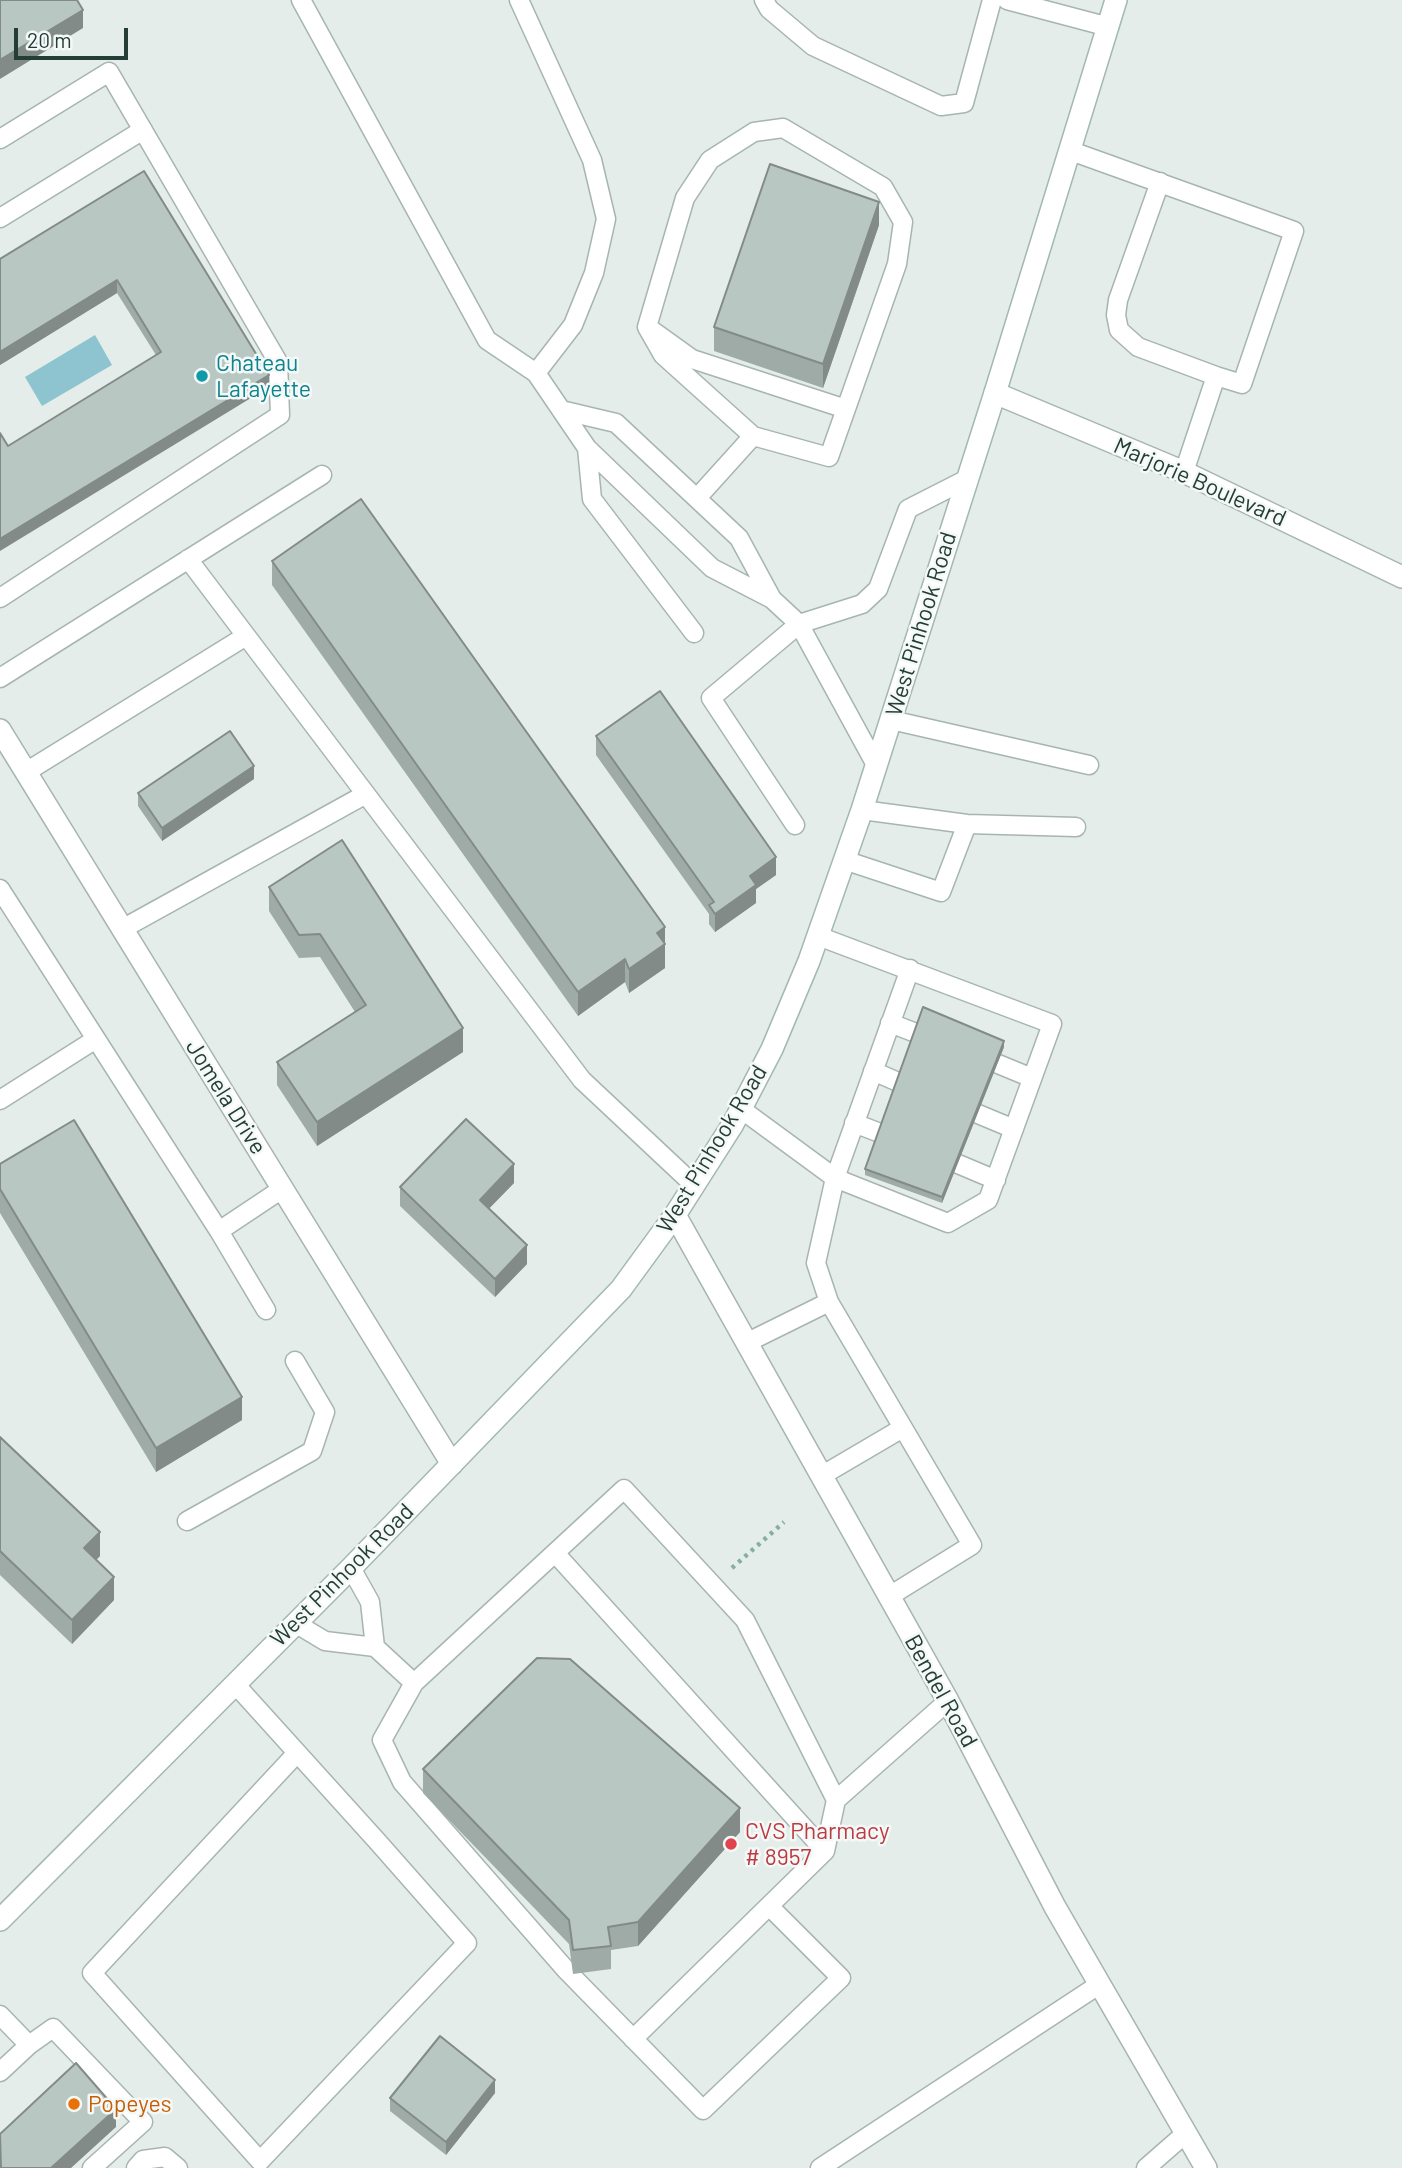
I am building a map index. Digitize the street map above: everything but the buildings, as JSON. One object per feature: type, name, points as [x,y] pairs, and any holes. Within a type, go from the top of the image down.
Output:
[{"type":"street","name":"West Pinhook Road","points":[[0,1920],[351,1568],[621,1289],[675,1215],[741,1109],[772,1049],[818,936],[862,810],[965,480],[995,393],[1116,0]]},
{"type":"street","name":"Marjorie Boulevard","points":[[995,393],[1184,472],[1402,577]]},
{"type":"street","name":"Jomela Drive","points":[[0,730],[452,1464]]},
{"type":"street","name":"Bendel Road","points":[[675,1215],[948,1701],[1055,1906],[1206,2168]]},
{"type":"lane","points":[[300,0],[487,340],[536,373],[587,448],[712,568],[772,598]]},
{"type":"lane","points":[[519,0],[593,160],[606,219],[594,273],[572,325],[536,373]]},
{"type":"lane","points":[[764,0],[769,9],[813,46],[941,106],[964,103],[992,0]]},
{"type":"lane","points":[[1007,0],[1109,27]]},
{"type":"lane","points":[[0,139],[109,72],[278,362],[280,415],[0,598]]},
{"type":"lane","points":[[783,128],[883,187],[903,222],[897,264],[829,457],[753,436],[663,355],[647,327],[685,198],[710,160],[754,132],[783,128]]},
{"type":"lane","points":[[0,218],[143,130]]},
{"type":"lane","points":[[1070,151],[1160,182],[1294,231],[1242,384],[1138,347],[1119,330],[1116,315],[1118,300],[1160,182]]},
{"type":"lane","points":[[647,327],[692,359],[846,410]]},
{"type":"lane","points":[[1184,472],[1216,376]]},
{"type":"lane","points":[[561,410],[616,423],[739,538],[772,598],[799,624],[819,656],[876,765]]},
{"type":"lane","points":[[696,498],[753,436]]},
{"type":"lane","points":[[587,448],[592,499],[694,633]]},
{"type":"lane","points":[[0,678],[322,475]]},
{"type":"lane","points":[[795,825],[711,698],[799,624],[862,604],[878,589],[908,509],[965,480]]},
{"type":"lane","points":[[188,559],[582,1080],[694,1185]]},
{"type":"lane","points":[[26,772],[246,636]]},
{"type":"lane","points":[[891,720],[1088,765]]},
{"type":"lane","points":[[122,929],[366,794]]},
{"type":"lane","points":[[862,810],[967,824],[1076,827]]},
{"type":"lane","points":[[844,860],[942,892],[967,824]]},
{"type":"lane","points":[[0,889],[219,1231],[266,1310]]},
{"type":"lane","points":[[741,1109],[835,1178],[948,1223],[988,1200],[1052,1024],[818,936]]},
{"type":"lane","points":[[888,1597],[972,1545],[901,1429],[829,1302],[816,1264],[835,1178],[910,969]]},
{"type":"lane","points":[[890,1023],[916,1033]]},
{"type":"lane","points":[[0,1100],[96,1039]]},
{"type":"lane","points":[[998,1065],[1032,1078]]},
{"type":"lane","points":[[873,1071],[898,1082]]},
{"type":"lane","points":[[978,1114],[1014,1129]]},
{"type":"lane","points":[[854,1123],[880,1133]]},
{"type":"lane","points":[[958,1164],[996,1180]]},
{"type":"lane","points":[[219,1231],[282,1189]]},
{"type":"lane","points":[[746,1343],[829,1302]]},
{"type":"lane","points":[[187,1521],[312,1451],[325,1412],[295,1360]]},
{"type":"lane","points":[[821,1476],[901,1429]]},
{"type":"lane","points":[[770,1907],[841,1978],[703,2110],[567,1971],[402,1782],[382,1740],[414,1683],[624,1489],[745,1620],[836,1800]]},
{"type":"lane","points":[[555,1553],[825,1851]]},
{"type":"lane","points":[[351,1568],[370,1602],[375,1647]]},
{"type":"lane","points":[[295,1623],[326,1641],[375,1647],[414,1683]]},
{"type":"lane","points":[[235,1684],[297,1753],[467,1943],[261,2161],[92,1973],[297,1753]]},
{"type":"lane","points":[[633,2039],[825,1851],[836,1800],[948,1701]]},
{"type":"lane","points":[[820,2168],[829,2159],[1100,1984]]},
{"type":"lane","points":[[0,2015],[29,2045]]},
{"type":"lane","points":[[0,2072],[29,2045],[53,2028],[144,2122],[92,2168]]},
{"type":"lane","points":[[1146,2168],[1186,2133]]},
{"type":"lane","points":[[136,2168],[143,2160],[165,2157],[178,2168]]},
{"type":"path","points":[[712,1585],[784,1522]]},
{"type":"water","points":[[95,335],[112,365],[42,406],[25,377]]},
{"type":"place","name":"Chateau Lafayette","points":[[202,376]]},
{"type":"place","name":"CVS Pharmacy # 8957","points":[[731,1844]]},
{"type":"place","name":"Popeyes","points":[[74,2104]]}]
